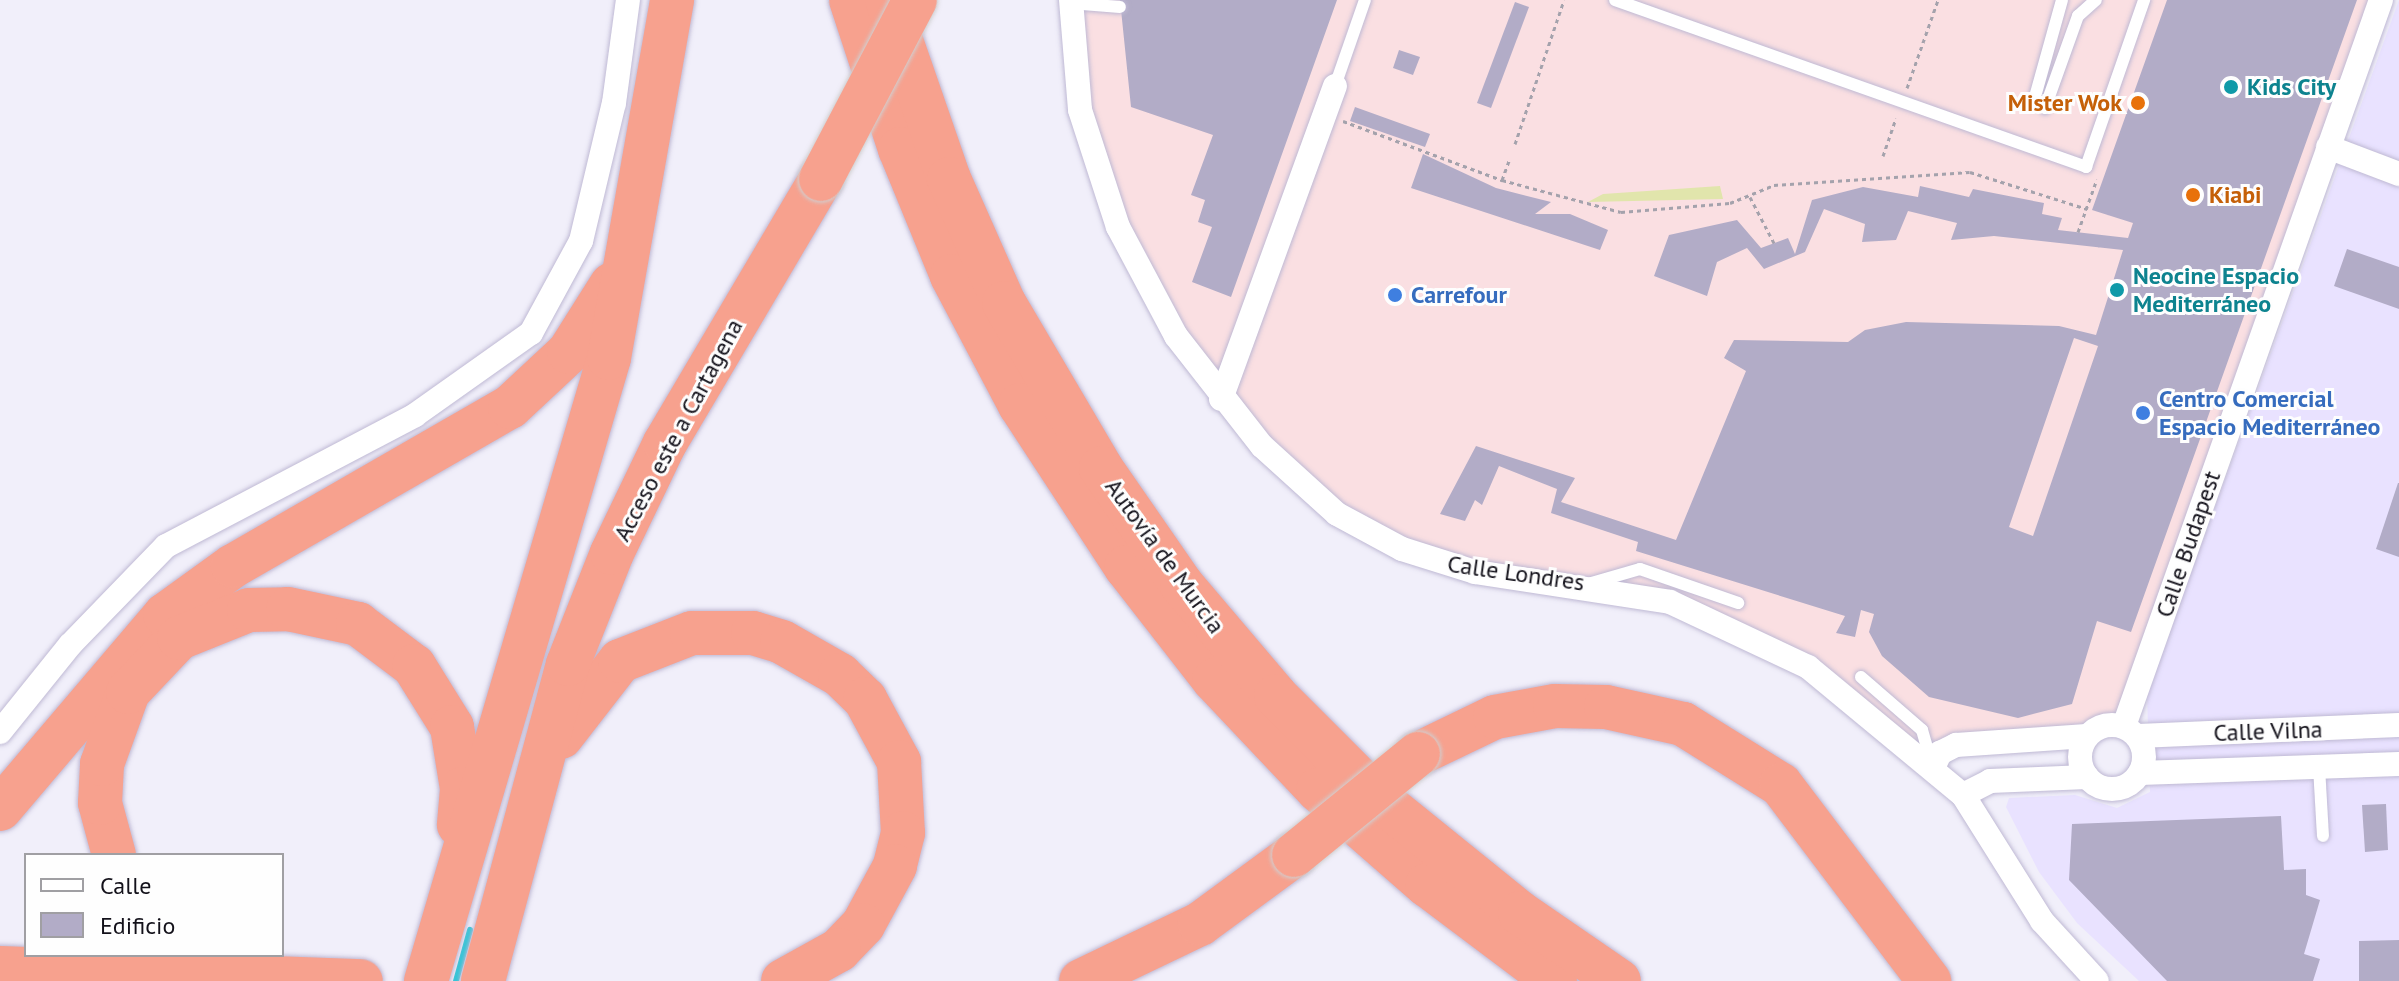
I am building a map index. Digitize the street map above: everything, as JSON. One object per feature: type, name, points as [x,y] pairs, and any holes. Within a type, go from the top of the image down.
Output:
[{"type":"highway","points":[[426,981],[609,358],[672,0]]},
{"type":"highway","name":"Autovía de Murcia","points":[[851,0],[916,192],[966,305],[1020,405],[1133,577],[1214,680],[1318,790],[1427,885],[1555,981]]},
{"type":"highway","name":"Autovía de Murcia","points":[[887,0],[949,179],[1004,303],[1101,468],[1182,585],[1249,667],[1378,798],[1520,913],[1619,981]]},
{"type":"highway","name":"Acceso este a Cartagena","points":[[483,981],[568,664],[638,495],[821,179],[915,0]]},
{"type":"highway","points":[[0,809],[165,615],[233,566],[510,407],[569,352],[625,261]]},
{"type":"highway","points":[[113,853],[100,803],[102,764],[128,692],[190,632],[249,610],[288,609],[358,624],[387,641],[436,695],[459,757],[460,857]]},
{"type":"highway","points":[[539,769],[593,688],[620,661],[656,644],[692,633],[753,633],[840,675],[878,718],[899,762],[903,833],[882,898],[863,925],[839,950],[783,981]]},
{"type":"highway","points":[[1081,981],[1200,924],[1294,855],[1418,754],[1495,717],[1555,706],[1606,707],[1683,724],[1781,785],[1929,981]]},
{"type":"highway","points":[[211,957],[246,975]]},
{"type":"highway","points":[[0,968],[361,981]]},
{"type":"street","points":[[0,732],[70,645],[166,546],[415,415],[531,333],[581,241],[614,103],[628,0]]},
{"type":"street","name":"Calle Budapest","points":[[2131,731],[2328,147],[2381,0]]},
{"type":"street","name":"Calle Londres","points":[[1070,1],[1073,72],[1103,190],[1154,300],[1221,399],[1311,493],[1369,533],[1475,572],[1588,584],[1670,602],[1777,649],[1840,689],[1963,795],[2042,921],[2097,981]]},
{"type":"street","points":[[1221,399],[1335,86]]},
{"type":"street","points":[[2328,147],[2399,174]]},
{"type":"street","name":"Calle Vilna","points":[[2131,731],[2399,725]]},
{"type":"street","points":[[1933,768],[1956,745],[2087,736],[2100,726],[2131,731],[2140,773],[2115,789],[2087,777],[1990,781],[1963,795]]},
{"type":"street","points":[[2087,736],[2080,757],[2087,777]]},
{"type":"street","name":"Calle Vilna","points":[[2140,773],[2399,764]]},
{"type":"lane","points":[[1335,86],[1365,0]]},
{"type":"lane","points":[[1615,0],[2086,167],[2144,0]]},
{"type":"lane","points":[[2062,0],[2039,106],[2078,16],[2096,0]]},
{"type":"lane","points":[[1070,1],[1120,7]]},
{"type":"lane","points":[[1588,584],[1640,569],[1738,603]]},
{"type":"lane","points":[[1861,677],[1922,730],[1933,768]]},
{"type":"lane","points":[[2319,767],[2323,836]]},
{"type":"path","points":[[1515,144],[1564,0]]},
{"type":"path","points":[[1883,156],[1938,0]]},
{"type":"path","points":[[1337,119],[1502,180],[1621,212],[1750,196],[1774,185],[1970,172],[2087,209]]},
{"type":"path","points":[[1502,180],[1510,158]]},
{"type":"path","points":[[1750,196],[1774,243]]},
{"type":"shaded area","points":[[1071,0],[2381,0],[2117,724],[1956,745],[1933,768],[1873,717],[1714,618],[1513,577],[1369,533],[1221,399],[1103,190]]},
{"type":"shaded area","points":[[2399,0],[2399,981],[2139,981],[2077,923],[2039,872],[2006,807],[2009,798],[2075,795],[2117,808],[2150,792],[2147,695]]},
{"type":"green space","points":[[1720,186],[1723,199],[1588,202],[1603,194]]},
{"type":"building","points":[[1120,0],[1337,0],[1231,297],[1192,282],[1212,227],[1198,222],[1205,200],[1191,195],[1213,135],[1131,107]]},
{"type":"building","points":[[2167,0],[2357,0],[2131,632],[2097,621],[2072,704],[2018,718],[1929,697],[1882,656],[1869,632],[1874,614],[1861,610],[1855,637],[1836,633],[1845,616],[1636,551],[1638,542],[1551,513],[1557,489],[1499,466],[1482,505],[1475,500],[1465,521],[1440,514],[1476,446],[1575,478],[1561,502],[1676,540],[1746,371],[1724,358],[1734,340],[1848,342],[1865,330],[1906,322],[2059,326],[2096,335],[2123,250],[1994,236],[1951,240],[1957,223],[1908,211],[1896,240],[1862,242],[1865,224],[1824,209],[1805,252],[1764,269],[1747,248],[1717,262],[1707,296],[1654,276],[1669,235],[1737,220],[1761,248],[1788,238],[1795,254],[1812,200],[1863,187],[1918,197],[1920,186],[1969,197],[1973,189],[2044,203],[2042,214],[2062,218],[2058,230],[2128,238],[2133,223],[2092,210]],"holes":[[[2074,338],[2098,346],[2033,536],[2009,527]]]},
{"type":"building","points":[[1515,2],[1529,7],[1491,108],[1477,103]]},
{"type":"building","points":[[1399,50],[1420,57],[1413,75],[1393,68]]},
{"type":"building","points":[[1355,107],[1430,134],[1425,147],[1350,121]]},
{"type":"building","points":[[1423,154],[1496,188],[1551,202],[1535,214],[1570,214],[1608,230],[1600,250],[1411,188]]},
{"type":"building","points":[[2347,249],[2399,267],[2399,309],[2334,286]]},
{"type":"building","points":[[2399,483],[2399,557],[2376,549]]},
{"type":"building","points":[[2386,804],[2388,850],[2365,852],[2362,805]]},
{"type":"building","points":[[2281,816],[2284,870],[2306,869],[2306,895],[2320,900],[2304,954],[2320,959],[2313,981],[2167,981],[2069,880],[2072,824]]},
{"type":"building","points":[[2399,940],[2399,981],[2359,981],[2359,941]]},
{"type":"waterway","points":[[456,981],[470,930]]},
{"type":"place","name":"Kids City","points":[[2231,87]]},
{"type":"place","name":"Mister Wok","points":[[2138,103]]},
{"type":"place","name":"Kiabi","points":[[2193,195]]},
{"type":"place","name":"Neocine Espacio Mediterráneo","points":[[2117,290]]},
{"type":"place","name":"Carrefour","points":[[1395,295]]},
{"type":"place","name":"Centro Comercial Espacio Mediterráneo","points":[[2143,413]]}]
